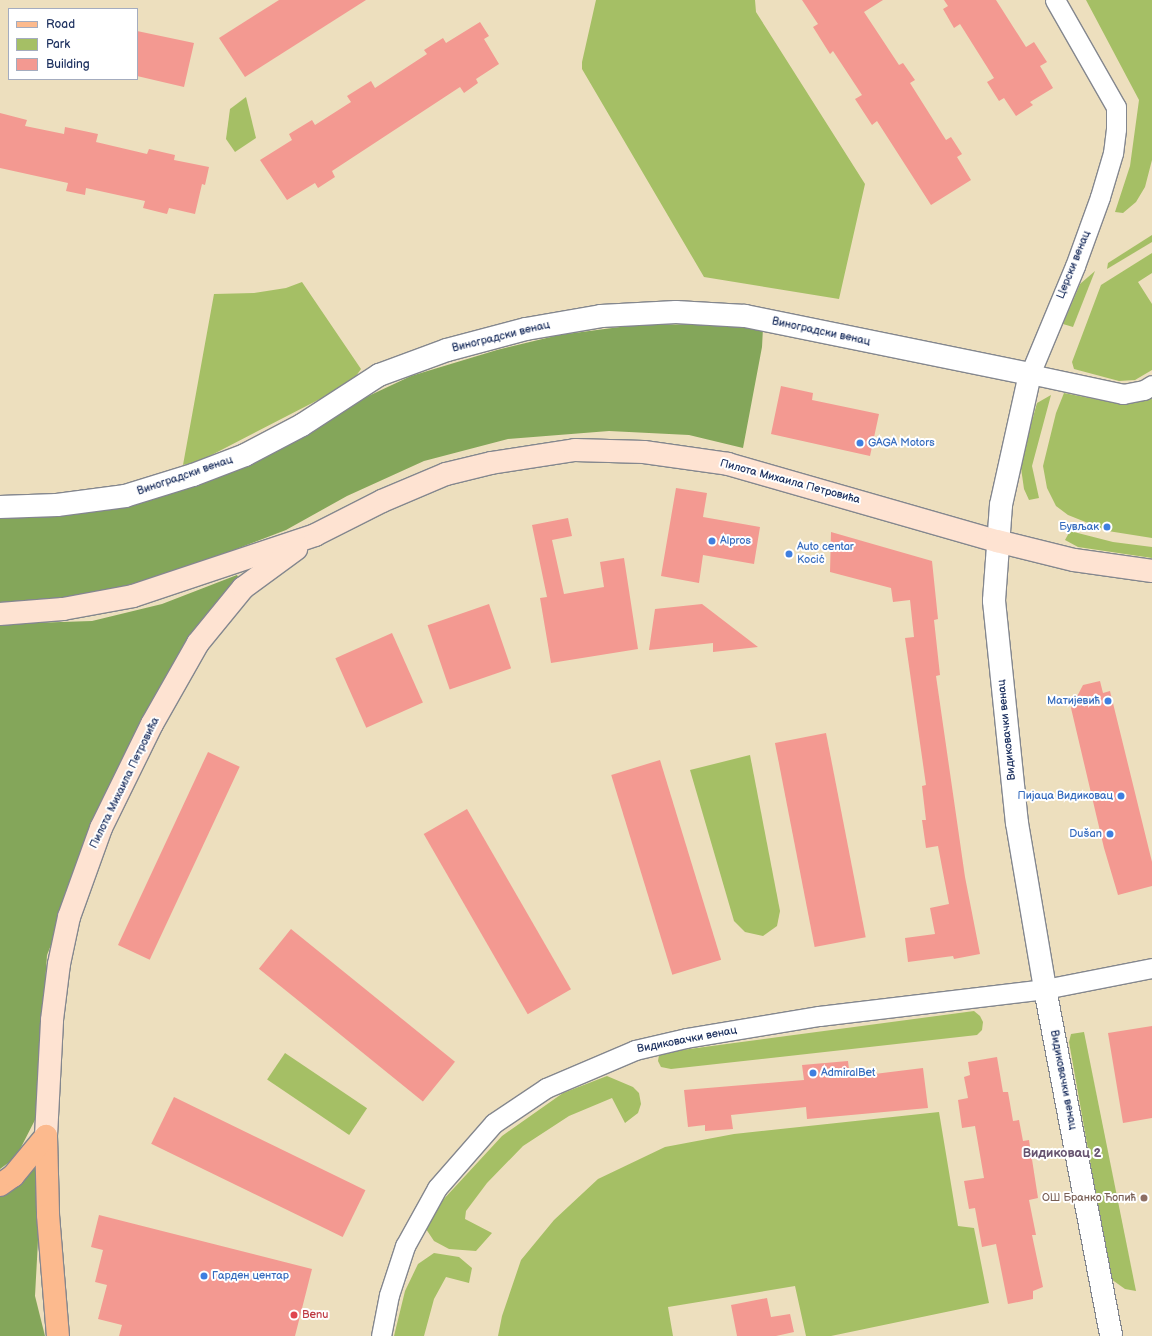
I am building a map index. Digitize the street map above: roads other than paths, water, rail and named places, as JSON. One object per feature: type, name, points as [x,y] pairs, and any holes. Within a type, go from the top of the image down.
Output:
[{"type":"main road","name":"Пилота Михаила Петровића","points":[[0,614],[63,609],[133,596],[315,535],[382,501],[446,474],[534,455],[575,450],[613,449],[728,464],[997,541],[1074,560],[1152,571]]},
{"type":"main road","name":"Пилота Михаила Петровића","points":[[46,1136],[52,1020],[59,964],[69,917],[101,828],[152,724],[198,644],[243,588],[315,535]]},
{"type":"main road","points":[[0,1185],[13,1176],[46,1136]]},
{"type":"main road","points":[[46,1136],[48,1215],[58,1336]]},
{"type":"street","name":"Церски венац","points":[[997,541],[1001,505],[1030,374],[1075,266],[1100,197],[1113,153],[1116,129],[1116,107],[1055,0]]},
{"type":"street","name":"Виноградски венац","points":[[0,507],[57,506],[125,496],[193,476],[245,455],[302,425],[379,375],[447,350],[526,329],[600,316],[676,312],[745,316],[1030,374]]},
{"type":"street","points":[[1030,374],[1123,394],[1144,390],[1152,385]]},
{"type":"street","name":"Видиковачки венац","points":[[997,541],[994,601],[1017,823],[1045,989],[1112,1336]]},
{"type":"street","name":"Видиковачки венац","points":[[381,1336],[389,1296],[405,1246],[437,1188],[494,1123],[546,1088],[635,1050],[686,1038],[819,1016],[1045,989],[1152,968]]},
{"type":"place","name":"GAGA Motors","points":[[860,443]]},
{"type":"place","name":"Бувљак","points":[[1107,527]]},
{"type":"place","name":"Alpros","points":[[712,541]]},
{"type":"place","name":"Auto centar Kocić","points":[[789,554]]},
{"type":"place","name":"Матијевић","points":[[1108,701]]},
{"type":"place","name":"Пијаца Видиковац","points":[[1121,796]]},
{"type":"place","name":"Dušan","points":[[1110,834]]},
{"type":"place","name":"AdmiralBet","points":[[813,1073]]},
{"type":"place","name":"ОШ Бранко Ћопић","points":[[1144,1198]]},
{"type":"place","name":"Гарден центар","points":[[204,1276]]},
{"type":"place","name":"Benu","points":[[294,1315]]},
{"type":"district","name":"Видиковац 2","points":[[1062,1153]]}]
